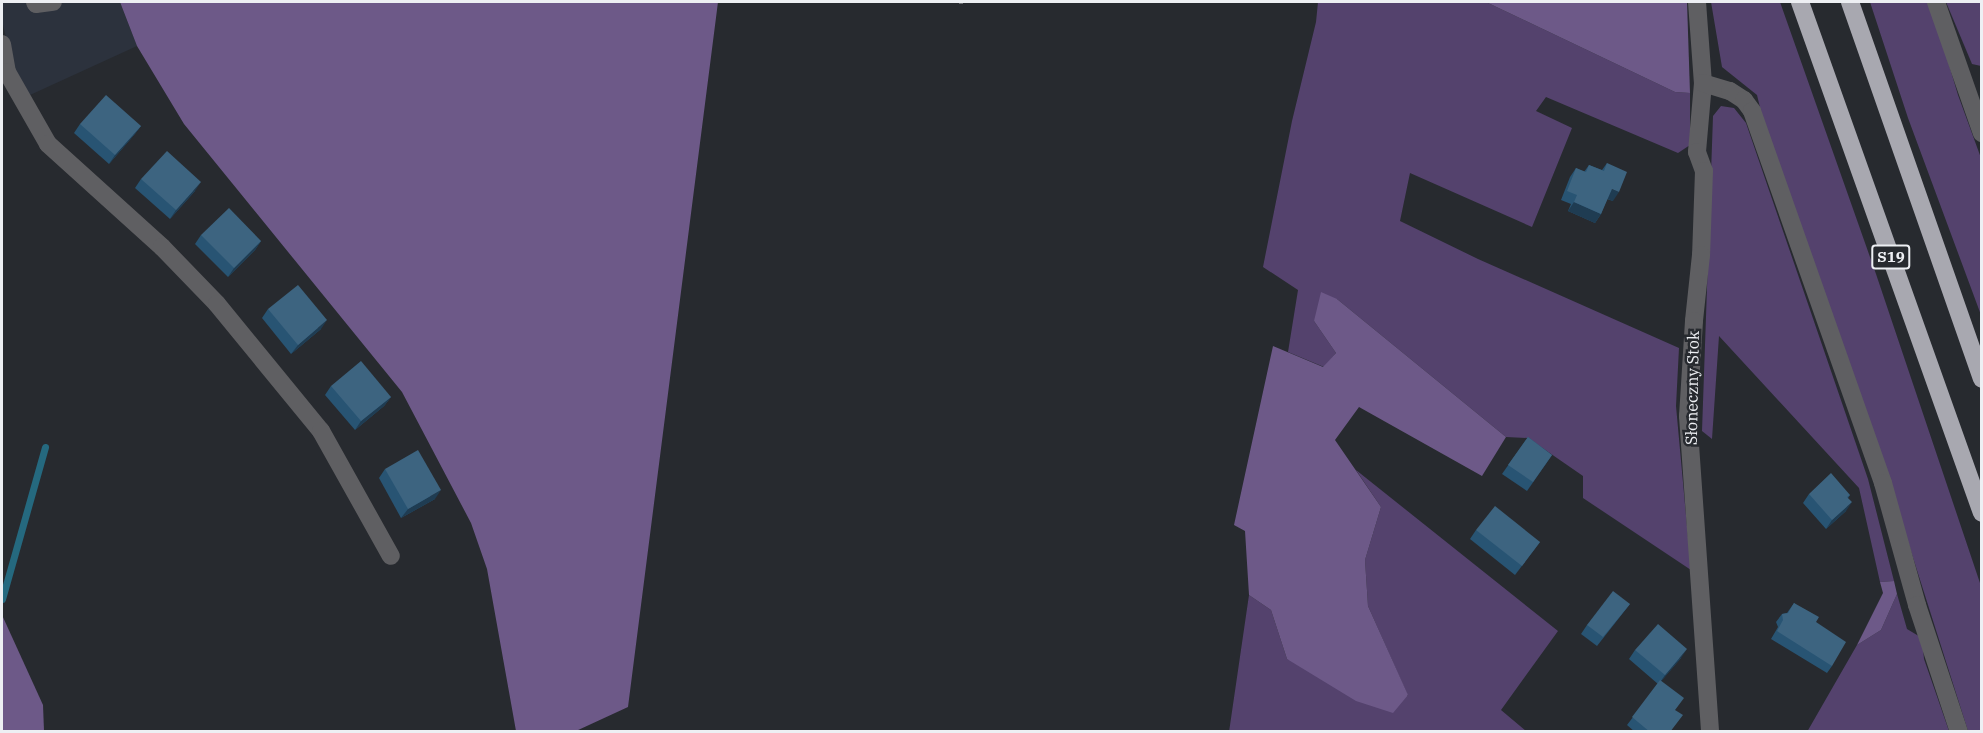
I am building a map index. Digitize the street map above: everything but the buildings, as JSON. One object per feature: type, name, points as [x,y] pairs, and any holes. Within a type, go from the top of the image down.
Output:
[{"type":"highway","name":"S19","points":[[1800,2],[1982,513]]},
{"type":"highway","name":"S19","points":[[1850,2],[1982,379]]},
{"type":"street","points":[[35,2],[36,4],[53,2]]},
{"type":"street","name":"Słoneczny Stok","points":[[1697,2],[1703,83],[1697,152],[1704,171],[1701,255],[1688,416],[1710,732]]},
{"type":"street","points":[[1936,2],[1982,133]]},
{"type":"street","points":[[2,44],[8,72],[48,144],[162,247],[218,304],[321,431],[391,556]]},
{"type":"street","points":[[1703,83],[1730,91],[1744,100],[1752,111],[1883,483],[1917,605],[1959,732]]},
{"type":"shaded area","points":[[2,2],[120,2],[137,46],[30,95],[13,66],[2,21]]},
{"type":"shaded area","points":[[120,2],[718,2],[628,707],[576,731],[516,731],[487,569],[471,523],[402,392],[184,124],[137,46]]},
{"type":"shaded area","points":[[1318,2],[1486,2],[1675,92],[1690,93],[1690,145],[1678,153],[1546,97],[1536,111],[1572,128],[1532,227],[1410,173],[1400,221],[1478,259],[1679,348],[1676,406],[1691,570],[1583,498],[1583,476],[1528,438],[1506,437],[1337,299],[1314,321],[1336,353],[1324,367],[1288,352],[1298,290],[1263,267],[1292,121],[1316,22]]},
{"type":"shaded area","points":[[1486,2],[1687,2],[1690,93],[1675,92]]},
{"type":"shaded area","points":[[1711,2],[1780,2],[1876,274],[1981,586],[1981,731],[1968,731],[1883,463],[1763,120],[1757,95],[1722,67]]},
{"type":"shaded area","points":[[1870,2],[1929,2],[1936,21],[1958,95],[1981,158],[1981,315],[1908,118]]},
{"type":"shaded area","points":[[1946,2],[1981,2],[1981,66],[1972,64]]},
{"type":"shaded area","points":[[1721,106],[1734,108],[1746,123],[1868,479],[1894,581],[1880,582],[1859,488],[1719,336],[1712,439],[1702,431],[1713,116]]},
{"type":"shaded area","points":[[1321,292],[1337,299],[1506,437],[1482,476],[1359,407],[1335,440],[1381,507],[1365,560],[1368,606],[1408,695],[1393,713],[1356,701],[1287,659],[1271,610],[1249,595],[1245,531],[1234,525],[1273,346],[1323,367],[1336,353],[1314,321]]},
{"type":"shaded area","points":[[1356,470],[1558,631],[1501,710],[1526,731],[1229,732],[1249,595],[1271,610],[1287,659],[1408,696],[1368,606],[1365,560],[1381,507]]},
{"type":"shaded area","points":[[1894,581],[1897,594],[1881,630],[1857,645],[1883,593],[1880,582]]},
{"type":"shaded area","points":[[1897,594],[1907,629],[1922,638],[1924,659],[1949,731],[1807,732],[1857,645],[1881,630]]},
{"type":"shaded area","points":[[2,615],[43,705],[44,731],[2,731]]},
{"type":"waterway","points":[[2,599],[45,447]]}]
